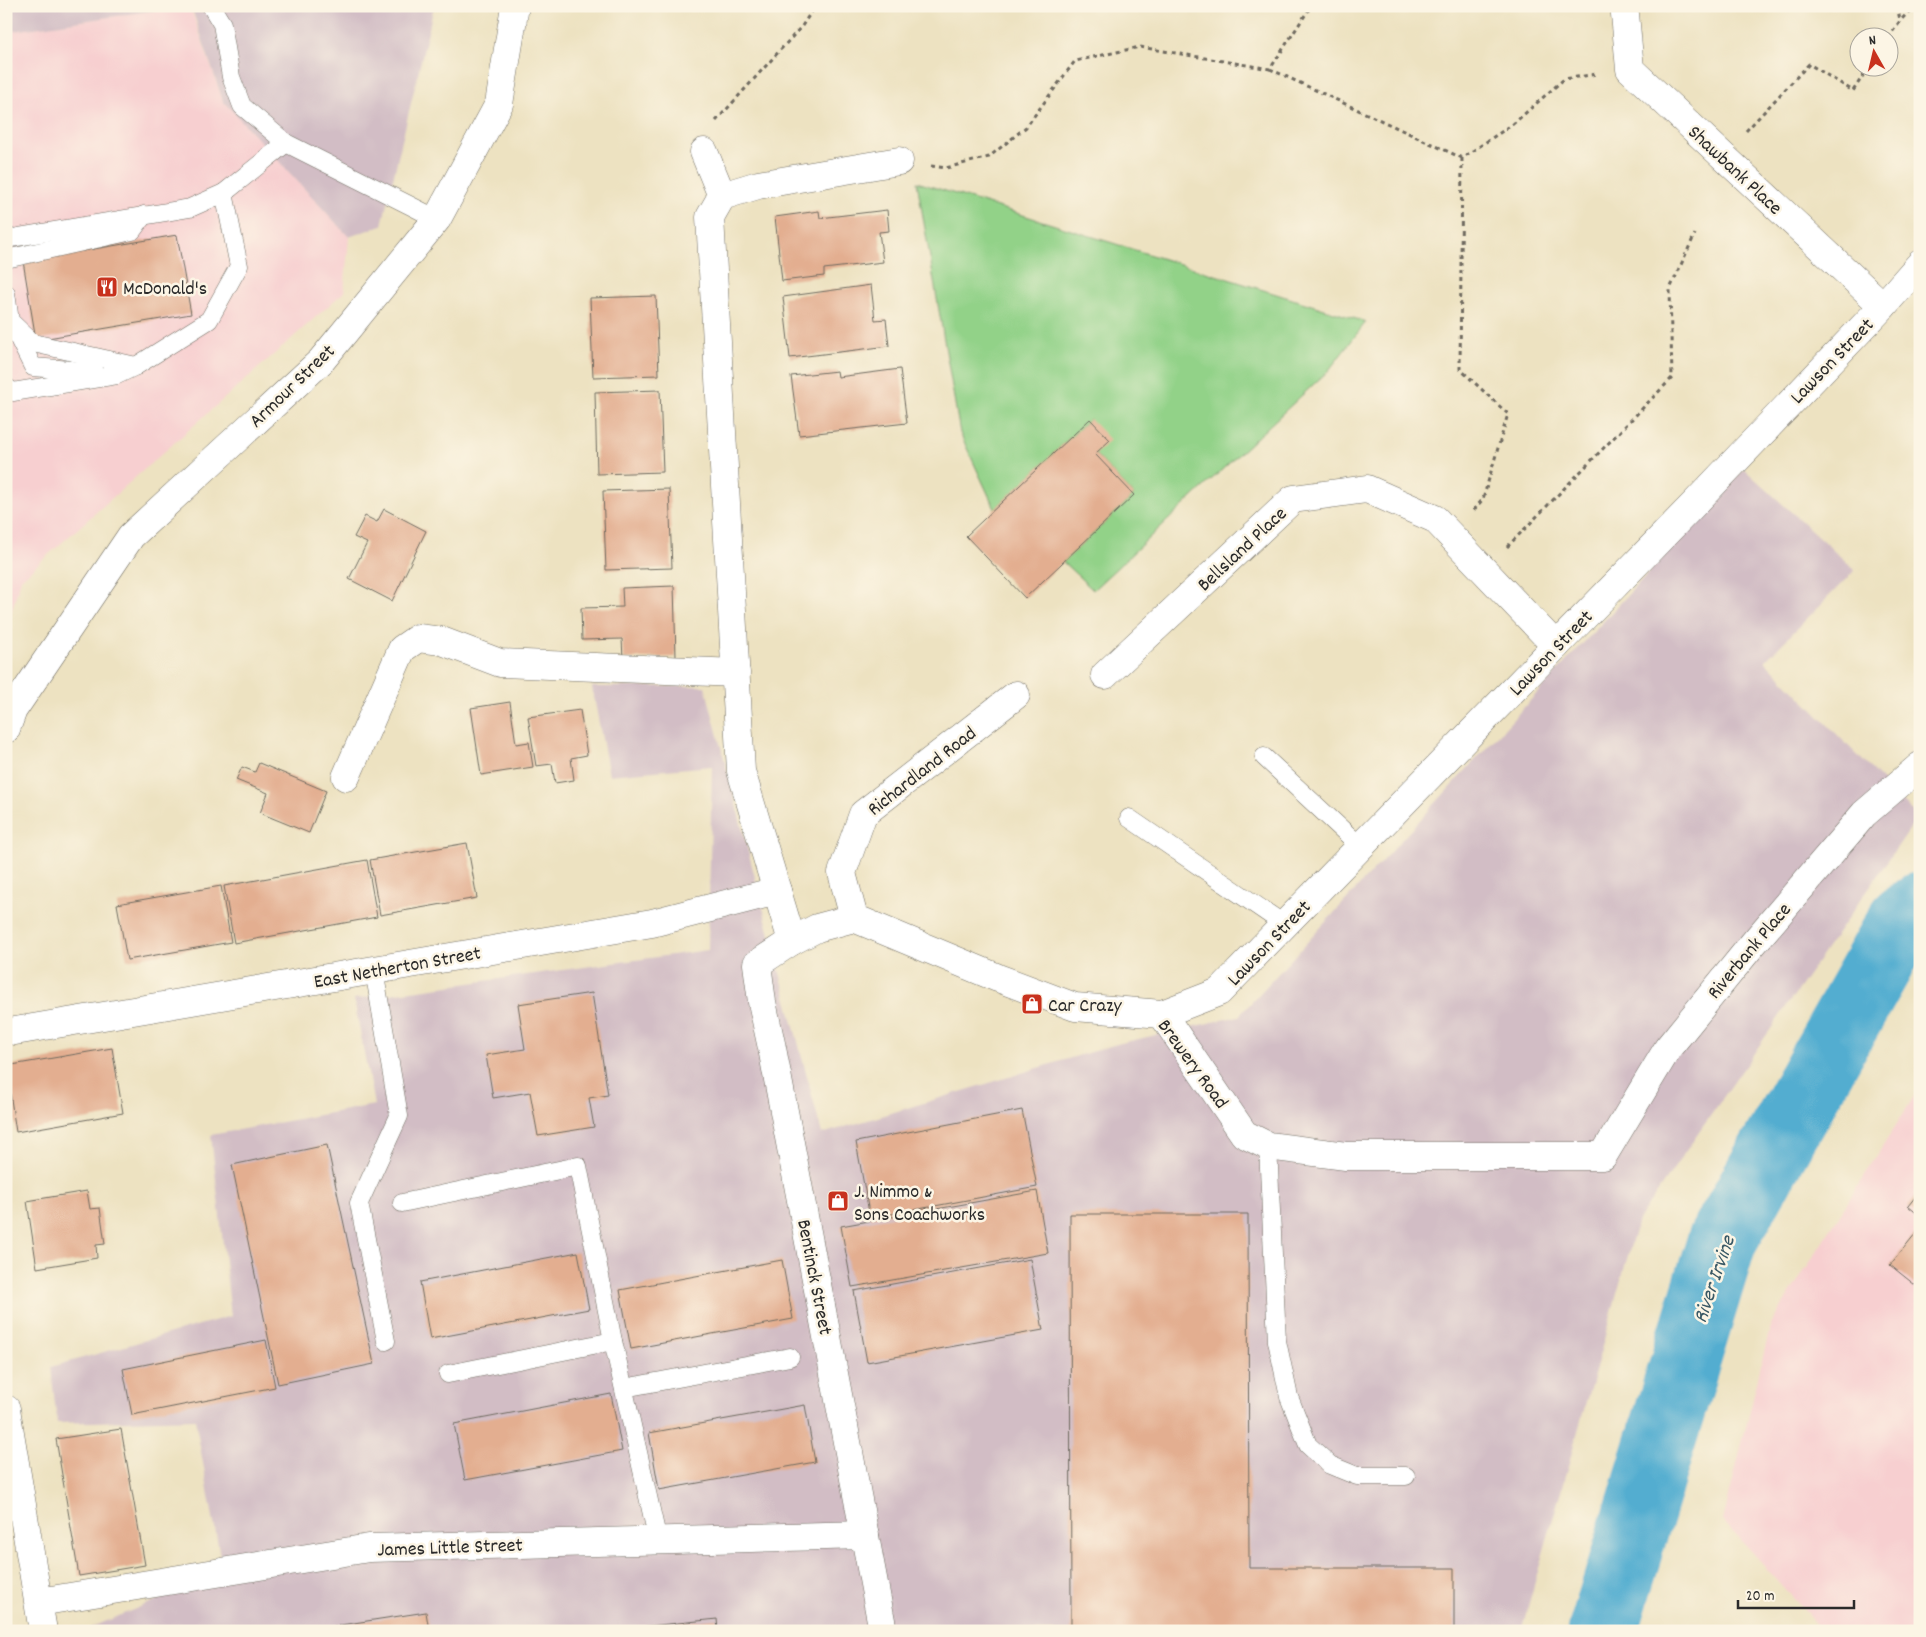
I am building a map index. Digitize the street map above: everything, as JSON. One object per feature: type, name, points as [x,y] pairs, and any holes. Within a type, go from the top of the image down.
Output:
[{"type":"street","name":"Armour Street","points":[[6,729],[13,710],[131,536],[321,361],[437,219],[499,104],[515,6]]},
{"type":"street","points":[[1625,10],[1630,68]]},
{"type":"street","name":"Shawbank Place","points":[[1630,68],[1883,306]]},
{"type":"street","points":[[704,152],[722,196]]},
{"type":"street","points":[[854,918],[817,928],[792,941],[741,771],[710,217],[722,196],[758,185],[899,162]]},
{"type":"street","name":"Lawson Street","points":[[1162,1014],[1219,992],[1556,646],[1883,306],[1920,264]]},
{"type":"street","name":"Bellsland Place","points":[[1104,675],[1293,499],[1367,489],[1435,519],[1556,646]]},
{"type":"street","points":[[346,777],[402,649],[418,638],[442,640],[500,663],[736,673]]},
{"type":"street","name":"Richardland Road","points":[[854,918],[842,873],[863,814],[1016,695]]},
{"type":"street","name":"Riverbank Place","points":[[1603,1156],[1668,1048],[1752,945],[1864,814],[1920,766]]},
{"type":"street","name":"East Netherton Street","points":[[15,1031],[652,923],[777,891]]},
{"type":"street","name":"Brewery Road","points":[[854,918],[998,978],[1076,1008],[1162,1014],[1244,1134],[1268,1146],[1346,1156],[1603,1156]]},
{"type":"street","name":"Bentinck Street","points":[[792,941],[757,964],[759,983],[883,1631]]},
{"type":"street","points":[[6,1410],[43,1631]]},
{"type":"street","name":"James Little Street","points":[[39,1602],[369,1548],[865,1535]]},
{"type":"lane","points":[[211,6],[222,24],[231,77],[242,106],[286,142],[437,219]]},
{"type":"lane","points":[[6,239],[190,208],[224,193],[286,142]]},
{"type":"lane","points":[[6,387],[13,392],[117,375],[136,366],[209,320],[239,266],[224,193]]},
{"type":"lane","points":[[6,259],[132,231],[144,215]]},
{"type":"lane","points":[[6,293],[10,321],[33,367],[84,371],[112,360],[136,366]]},
{"type":"lane","points":[[1264,757],[1360,847]]},
{"type":"lane","points":[[1129,818],[1285,924]]},
{"type":"lane","points":[[374,970],[399,1116],[359,1204],[386,1340]]},
{"type":"lane","points":[[1268,1146],[1277,1340],[1290,1398],[1308,1445],[1330,1465],[1357,1476],[1406,1476]]},
{"type":"lane","points":[[402,1203],[578,1166],[613,1341],[658,1541]]},
{"type":"lane","points":[[448,1374],[613,1341]]},
{"type":"lane","points":[[624,1388],[790,1357]]},
{"type":"path","points":[[704,152],[716,121],[802,26],[815,6]]},
{"type":"path","points":[[1270,69],[1310,6]]},
{"type":"path","points":[[1897,6],[1900,21]]},
{"type":"path","points":[[1895,28],[1914,6]]},
{"type":"path","points":[[899,162],[946,168],[989,157],[1026,127],[1075,61],[1140,47],[1270,69],[1462,158]]},
{"type":"path","points":[[1722,155],[1809,64],[1853,91],[1861,78]]},
{"type":"path","points":[[1462,158],[1513,124],[1564,79],[1630,68]]},
{"type":"path","points":[[1451,536],[1483,500],[1508,414],[1460,369],[1462,158]]},
{"type":"path","points":[[1484,570],[1672,378],[1670,289],[1695,234]]},
{"type":"shaded area","points":[[6,6],[184,6],[6,32]]},
{"type":"shaded area","points":[[190,6],[223,101],[349,237],[344,292],[21,579],[6,630],[6,32]]},
{"type":"shaded area","points":[[191,6],[434,6],[382,225],[349,237],[223,101]]},
{"type":"shaded area","points":[[1744,469],[1855,570],[1765,661],[1918,817],[1638,1220],[1521,1631],[88,1631],[88,1629],[223,1572],[195,1419],[57,1423],[51,1367],[231,1316],[211,1135],[374,1105],[354,999],[708,950],[712,766],[609,775],[592,687],[705,686],[822,1134],[1117,1044],[1239,1016]]},
{"type":"shaded area","points":[[1920,1087],[1920,1631],[1823,1631],[1723,1521],[1771,1324]]},
{"type":"green space","points":[[917,182],[1366,322],[1329,370],[1093,590],[1063,562],[1134,495],[1095,454],[1090,419],[995,509],[960,433]]},
{"type":"building","points":[[887,210],[889,231],[879,232],[883,262],[824,269],[824,276],[782,281],[775,217],[819,211],[820,218]]},
{"type":"building","name":"McDonald's","points":[[177,235],[191,314],[36,340],[23,261]]},
{"type":"building","points":[[871,285],[875,320],[886,319],[889,346],[790,358],[783,297]]},
{"type":"building","points":[[656,296],[659,375],[593,377],[590,298]]},
{"type":"building","points":[[900,369],[907,423],[799,435],[791,376],[837,371],[838,377]]},
{"type":"building","points":[[660,390],[663,472],[597,474],[595,392]]},
{"type":"building","points":[[1090,419],[1110,440],[1095,454],[1134,495],[1025,598],[966,536]]},
{"type":"building","points":[[669,489],[672,568],[606,570],[603,491]]},
{"type":"building","points":[[384,509],[426,531],[392,601],[349,579],[367,543],[354,537],[365,516],[377,522]]},
{"type":"building","points":[[674,586],[676,657],[623,659],[622,639],[582,640],[581,608],[623,607],[622,588]]},
{"type":"building","points":[[510,702],[516,744],[529,742],[533,767],[481,775],[471,708]]},
{"type":"building","points":[[580,710],[587,755],[571,758],[574,780],[555,783],[552,764],[536,766],[528,717]]},
{"type":"building","points":[[259,763],[326,791],[309,833],[260,813],[268,793],[236,780],[242,767],[255,772]]},
{"type":"building","points":[[467,843],[477,898],[380,915],[370,860]]},
{"type":"building","points":[[367,860],[377,917],[234,943],[224,886]]},
{"type":"building","points":[[221,886],[231,942],[127,960],[117,904]]},
{"type":"building","points":[[592,993],[608,1095],[589,1098],[594,1127],[538,1136],[530,1092],[493,1098],[486,1055],[525,1049],[518,1004]]},
{"type":"building","points":[[112,1048],[123,1113],[16,1132],[6,1066]]},
{"type":"building","points":[[1022,1110],[1037,1187],[870,1218],[856,1142]]},
{"type":"building","points":[[327,1145],[374,1364],[278,1384],[232,1165]]},
{"type":"building","points":[[87,1191],[90,1209],[100,1208],[105,1244],[96,1245],[97,1258],[37,1268],[27,1201]]},
{"type":"building","points":[[1037,1191],[1048,1253],[852,1287],[841,1226]]},
{"type":"building","points":[[1920,1191],[1920,1216],[1908,1206]]},
{"type":"building","points":[[1070,1214],[1248,1214],[1249,1568],[1454,1568],[1454,1631],[1071,1631]]},
{"type":"building","points":[[1920,1228],[1920,1289],[1890,1265]]},
{"type":"building","points":[[578,1252],[589,1309],[430,1339],[420,1282]]},
{"type":"building","points":[[1030,1259],[1043,1330],[867,1362],[854,1291]]},
{"type":"building","points":[[782,1260],[793,1319],[631,1349],[620,1290]]},
{"type":"building","points":[[266,1340],[275,1387],[132,1415],[123,1369]]},
{"type":"building","points":[[611,1394],[622,1451],[465,1480],[454,1424]]},
{"type":"building","points":[[805,1405],[815,1462],[659,1490],[649,1433]]},
{"type":"building","points":[[121,1429],[145,1565],[79,1576],[56,1439]]},
{"type":"building","points":[[426,1612],[429,1631],[335,1631],[334,1626]]},
{"type":"building","points":[[717,1619],[718,1631],[620,1631],[620,1629]]},
{"type":"waterway","name":"River Irvine","points":[[1603,1631],[1722,1241],[1903,920],[1920,907]]},
{"type":"place","name":"McDonald's","points":[[107,287]]},
{"type":"place","name":"Car Crazy","points":[[1032,1004]]},
{"type":"place","name":"J. Nimmo & Sons Coachworks","points":[[838,1201]]}]
